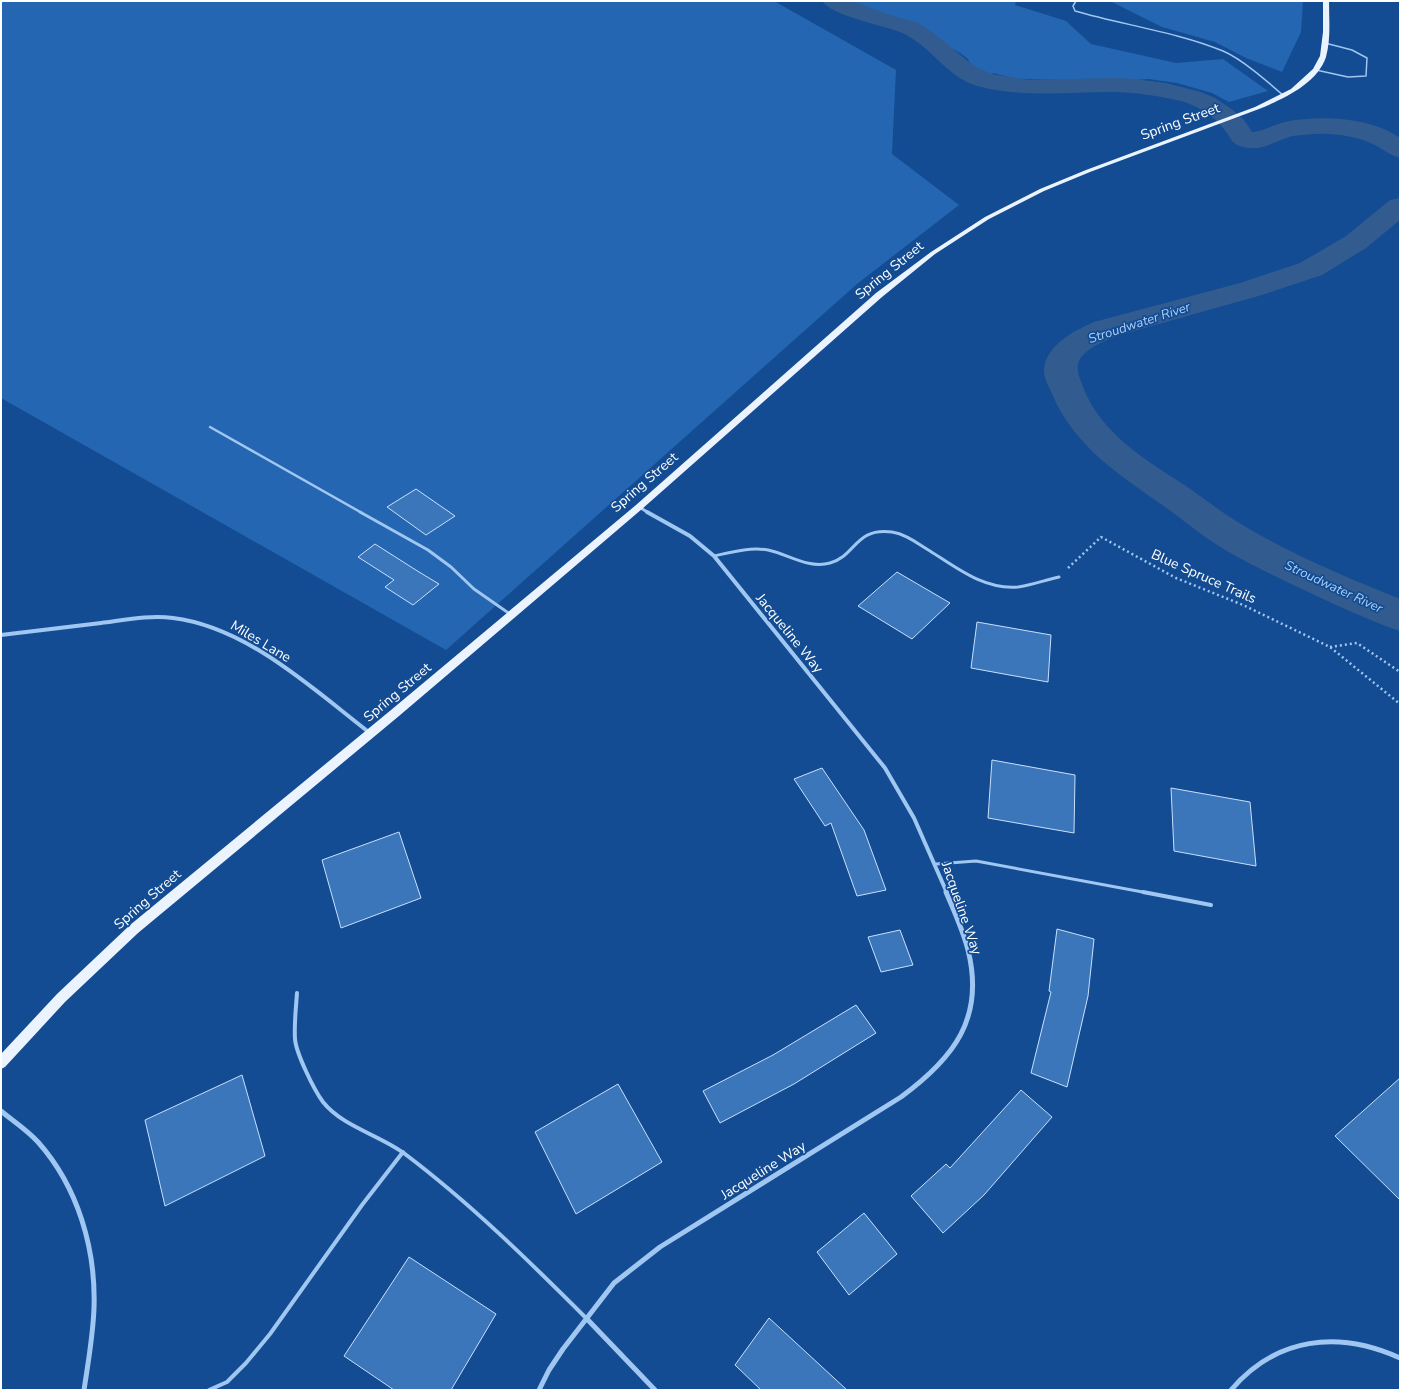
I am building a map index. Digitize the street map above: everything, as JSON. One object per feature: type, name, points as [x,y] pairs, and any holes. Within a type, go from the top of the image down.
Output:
[{"type":"main road","name":"Spring Street","points":[[1,1063],[61,998],[134,928],[512,615],[639,507],[879,295],[933,253],[987,218],[1042,190],[1088,170],[1234,118],[1284,96],[1302,84],[1321,61],[1325,43],[1326,1]]},
{"type":"street","name":"Jacqueline Way","points":[[539,1390],[549,1370],[614,1283],[660,1247],[901,1098],[931,1073],[952,1048],[964,1029],[972,1006],[972,981],[969,954],[936,864],[908,805],[884,768],[714,556],[690,536],[639,507]]},
{"type":"street","name":"Miles Lane","points":[[1,635],[145,617],[173,618],[199,623],[221,630],[242,640],[296,675],[371,733]]},
{"type":"street","points":[[1,1111],[38,1142],[61,1172],[78,1206],[90,1251],[94,1298],[84,1390]]},
{"type":"street","points":[[587,1319],[655,1390]]},
{"type":"street","points":[[1230,1390],[1251,1369],[1274,1354],[1292,1346],[1340,1342],[1364,1344],[1387,1351],[1400,1358]]},
{"type":"lane","points":[[1076,1],[1073,6],[1075,11],[1080,13],[1194,41],[1224,51],[1257,73],[1284,96]]},
{"type":"lane","points":[[1314,70],[1352,77],[1362,78],[1366,76],[1367,58],[1362,54],[1325,43]]},
{"type":"lane","points":[[210,427],[428,550],[451,567],[474,589],[512,615]]},
{"type":"lane","points":[[714,556],[736,551],[759,549],[779,552],[810,563],[830,563],[839,558],[865,536],[872,532],[882,531],[903,535],[985,583],[1013,587],[1059,577]]},
{"type":"lane","points":[[936,864],[976,861],[1211,904]]},
{"type":"lane","points":[[297,993],[295,1040],[311,1084],[324,1103],[342,1118],[403,1152],[443,1183],[548,1280],[587,1319]]},
{"type":"lane","points":[[209,1390],[227,1382],[246,1363],[270,1334],[362,1205],[403,1152]]},
{"type":"path","name":"Blue Spruce Trails","points":[[1059,577],[1101,537],[1176,578],[1243,605],[1330,647],[1400,704]]},
{"type":"path","points":[[1330,647],[1357,643],[1400,672]]},
{"type":"shaded area","points":[[1,1],[774,1],[896,70],[892,154],[959,205],[857,284],[446,650],[1,398]]},
{"type":"shaded area","points":[[848,1],[1016,1],[1015,5],[1066,21],[1091,44],[1176,63],[1223,59],[1268,91],[1229,102],[1212,93],[1177,83],[1149,79],[1118,81],[1017,79],[993,73],[992,76],[970,64],[968,59],[960,53],[919,27],[900,22],[881,20],[871,15],[862,14]]},
{"type":"shaded area","points":[[1110,1],[1303,1],[1301,32],[1282,72],[1246,58],[1215,42],[1162,27]]},
{"type":"building","points":[[416,489],[455,516],[426,535],[387,507]]},
{"type":"building","points":[[375,544],[439,584],[413,605],[385,587],[394,580],[358,557]]},
{"type":"building","points":[[897,572],[950,603],[912,639],[858,606]]},
{"type":"building","points":[[977,622],[1051,635],[1048,682],[971,668]]},
{"type":"building","points":[[992,760],[1075,775],[1074,833],[988,818]]},
{"type":"building","points":[[822,768],[864,830],[886,890],[857,896],[831,823],[825,826],[794,779]]},
{"type":"building","points":[[1171,788],[1250,802],[1256,866],[1174,851]]},
{"type":"building","points":[[399,832],[421,898],[341,928],[322,860]]},
{"type":"building","points":[[1057,929],[1094,939],[1088,996],[1067,1087],[1031,1073],[1051,992],[1049,991]]},
{"type":"building","points":[[900,930],[913,965],[881,972],[868,937]]},
{"type":"building","points":[[856,1005],[876,1033],[794,1084],[720,1123],[703,1091],[773,1055]]},
{"type":"building","points":[[242,1075],[265,1156],[165,1206],[145,1120]]},
{"type":"building","points":[[1400,1078],[1400,1200],[1335,1136]]},
{"type":"building","points":[[618,1084],[662,1162],[576,1214],[535,1132]]},
{"type":"building","points":[[1021,1090],[1052,1117],[984,1195],[943,1233],[911,1196],[946,1164],[950,1168]]},
{"type":"building","points":[[864,1213],[897,1254],[849,1295],[817,1252]]},
{"type":"building","points":[[409,1257],[496,1314],[451,1390],[394,1390],[344,1356]]},
{"type":"building","points":[[769,1318],[847,1390],[761,1390],[735,1365]]},
{"type":"waterway","name":"Stroudwater River","points":[[833,1],[876,18],[914,30],[932,42],[965,71],[984,80],[1029,87],[1113,85],[1155,89],[1186,95],[1206,103],[1230,120],[1236,126],[1241,136],[1247,139],[1261,139],[1285,130],[1330,126],[1360,130],[1375,135],[1388,141],[1400,150]]},
{"type":"waterway","name":"Stroudwater River","points":[[1400,206],[1356,242],[1311,269],[1251,289],[1105,329],[1091,335],[1071,349],[1066,355],[1061,370],[1064,383],[1075,408],[1086,425],[1114,453],[1147,478],[1232,537],[1339,590],[1400,616]]}]
